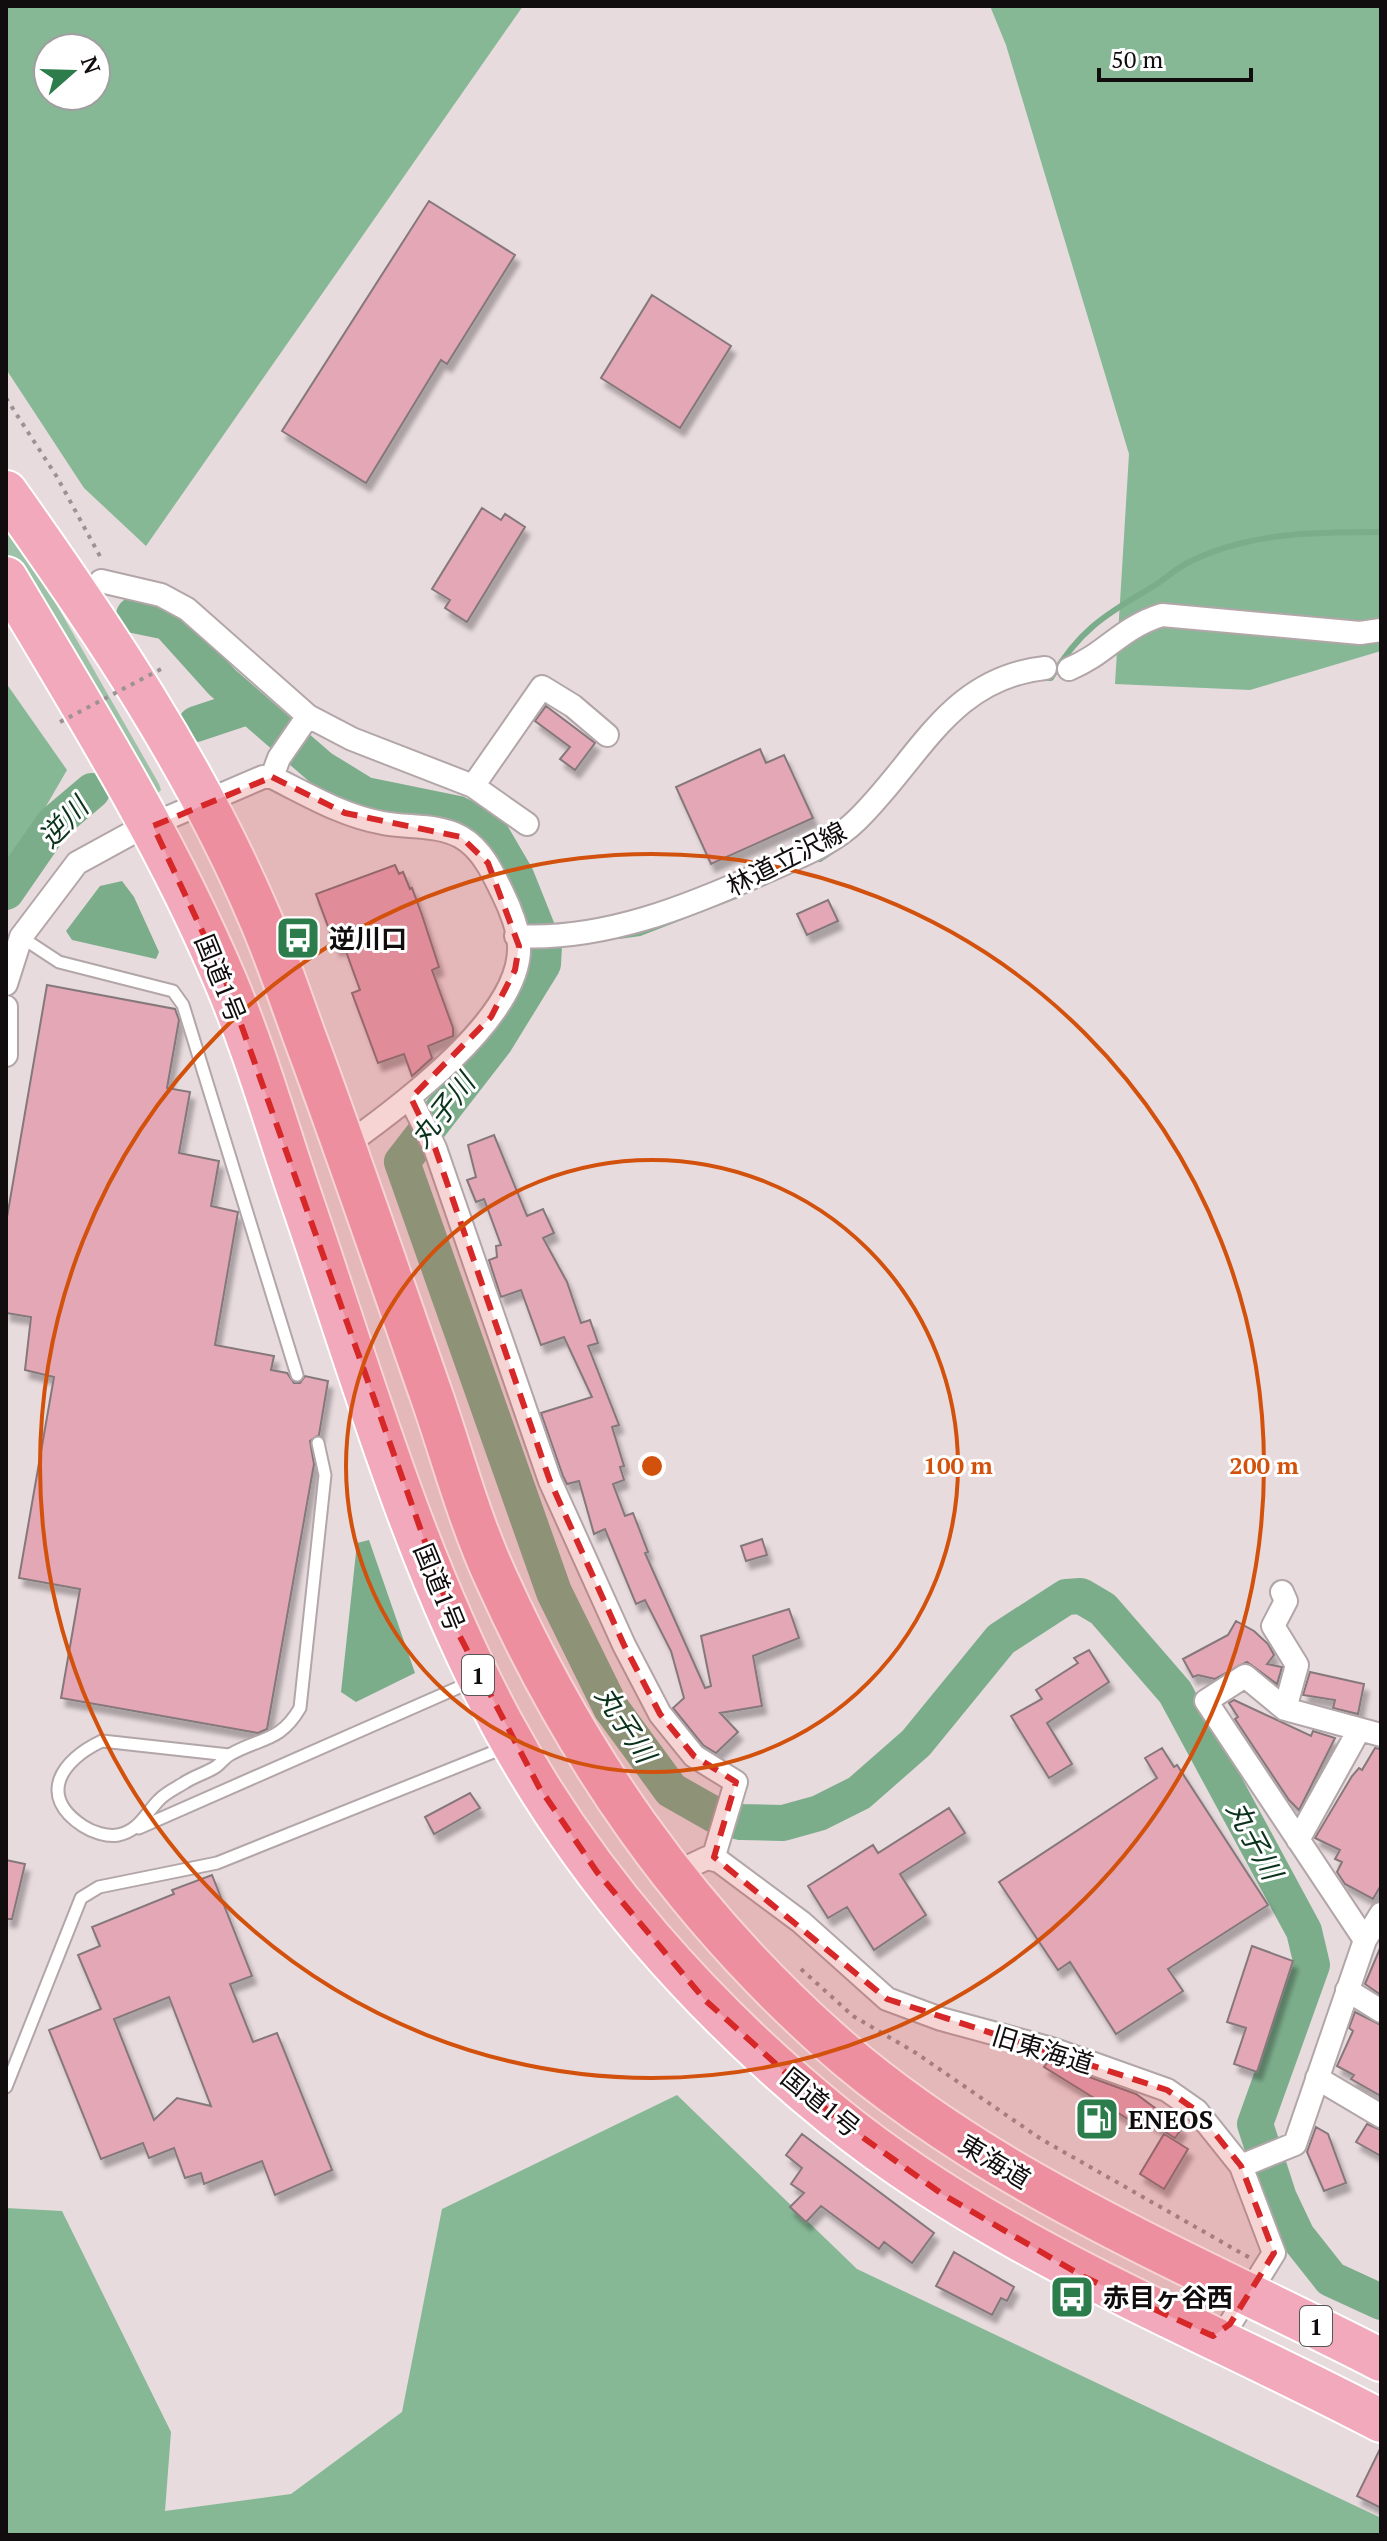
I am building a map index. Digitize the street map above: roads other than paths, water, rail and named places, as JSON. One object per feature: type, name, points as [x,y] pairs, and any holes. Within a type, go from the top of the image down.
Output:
[{"type":"highway","name":"1","points":[[6,492],[85,604],[207,803],[261,920],[345,1146],[494,1573],[547,1685],[594,1766],[671,1875]]},
{"type":"highway","name":"国道1号","points":[[6,578],[153,826],[226,982],[399,1484],[456,1629],[514,1744],[539,1787],[597,1872],[705,2000],[837,2119],[954,2202],[1084,2277],[1213,2336],[1381,2421]]},
{"type":"highway","name":"東海道","points":[[671,1875],[745,1959],[827,2039],[892,2092],[977,2152],[1031,2183],[1259,2280],[1381,2360]]},
{"type":"highway","points":[[1259,2280],[1249,2314],[1257,2329],[1381,2393]]},
{"type":"street","points":[[101,581],[161,595],[187,609],[304,721],[473,786],[527,824]]},
{"type":"street","points":[[1069,669],[1085,663],[1135,623],[1162,615],[1360,633],[1381,630]]},
{"type":"street","name":"林道立沢線","points":[[522,936],[567,935],[632,922],[703,899],[817,847],[856,821],[944,718],[978,691],[1012,672],[1045,668]]},
{"type":"street","points":[[473,786],[542,687],[573,706],[607,735]]},
{"type":"street","points":[[6,984],[21,937],[77,863],[107,845],[263,777],[276,768],[304,721]]},
{"type":"street","points":[[276,768],[345,813],[383,823],[437,829],[461,837],[488,863],[522,936],[515,970],[491,1017],[412,1102],[345,1146]]},
{"type":"street","points":[[6,1007],[6,1055]]},
{"type":"street","points":[[412,1102],[433,1143],[550,1481],[624,1645],[660,1714],[694,1756],[736,1782],[713,1859],[707,1858],[671,1875]]},
{"type":"street","points":[[1282,1592],[1286,1601],[1273,1626],[1297,1665],[1285,1709]]},
{"type":"street","points":[[1298,1840],[1370,1732],[1285,1709],[1245,1676],[1206,1701],[1298,1840],[1365,1940]]},
{"type":"street","name":"旧東海道","points":[[713,1859],[801,1922],[887,1999],[941,2019],[1052,2049],[1167,2090],[1197,2111],[1241,2166],[1274,2253],[1259,2280]]},
{"type":"street","points":[[1241,2166],[1295,2144],[1365,1940],[1381,1914]]},
{"type":"street","points":[[1347,1990],[1381,2011]]},
{"type":"street","points":[[1317,2078],[1381,2116]]},
{"type":"street","points":[[1213,2336],[1230,2324],[1259,2280]]},
{"type":"lane","points":[[21,937],[59,962],[173,991],[183,1005],[297,1375]]},
{"type":"lane","points":[[135,1829],[160,1799],[229,1755],[280,1735],[300,1708],[325,1475],[318,1443]]},
{"type":"lane","points":[[229,1755],[102,1741],[85,1749],[63,1770],[56,1793],[63,1811],[91,1831],[115,1836],[479,1678]]},
{"type":"lane","points":[[6,2087],[81,1898],[99,1887],[217,1863],[514,1744]]},
{"type":"waterway","points":[[1042,678],[1051,678],[1071,648],[1105,616],[1184,565],[1212,552],[1283,536],[1381,532]]},
{"type":"waterway","name":"丸子川","points":[[134,615],[168,622],[222,682],[321,768],[365,795],[458,814],[476,823],[492,835],[516,876],[544,946],[543,964],[495,1042],[402,1162],[554,1592],[611,1708],[671,1790],[715,1815],[741,1822],[783,1823],[819,1813],[859,1793],[916,1743],[1001,1639],[1066,1597],[1081,1596],[1103,1609],[1175,1692],[1304,1931],[1312,1965],[1255,2124],[1279,2198],[1297,2236],[1331,2279],[1381,2302]]},
{"type":"waterway","name":"逆川","points":[[196,724],[250,706]]},
{"type":"waterway","name":"逆川","points":[[6,892],[53,824],[92,791]]},
{"type":"waterway","points":[[820,859],[844,843]]},
{"type":"waterway","points":[[619,936],[640,933],[741,894]]},
{"type":"place","name":"逆川口","points":[[298,938]]},
{"type":"place","name":"ENEOS","points":[[1097,2119]]},
{"type":"place","name":"赤目ヶ谷西","points":[[1072,2297]]}]
